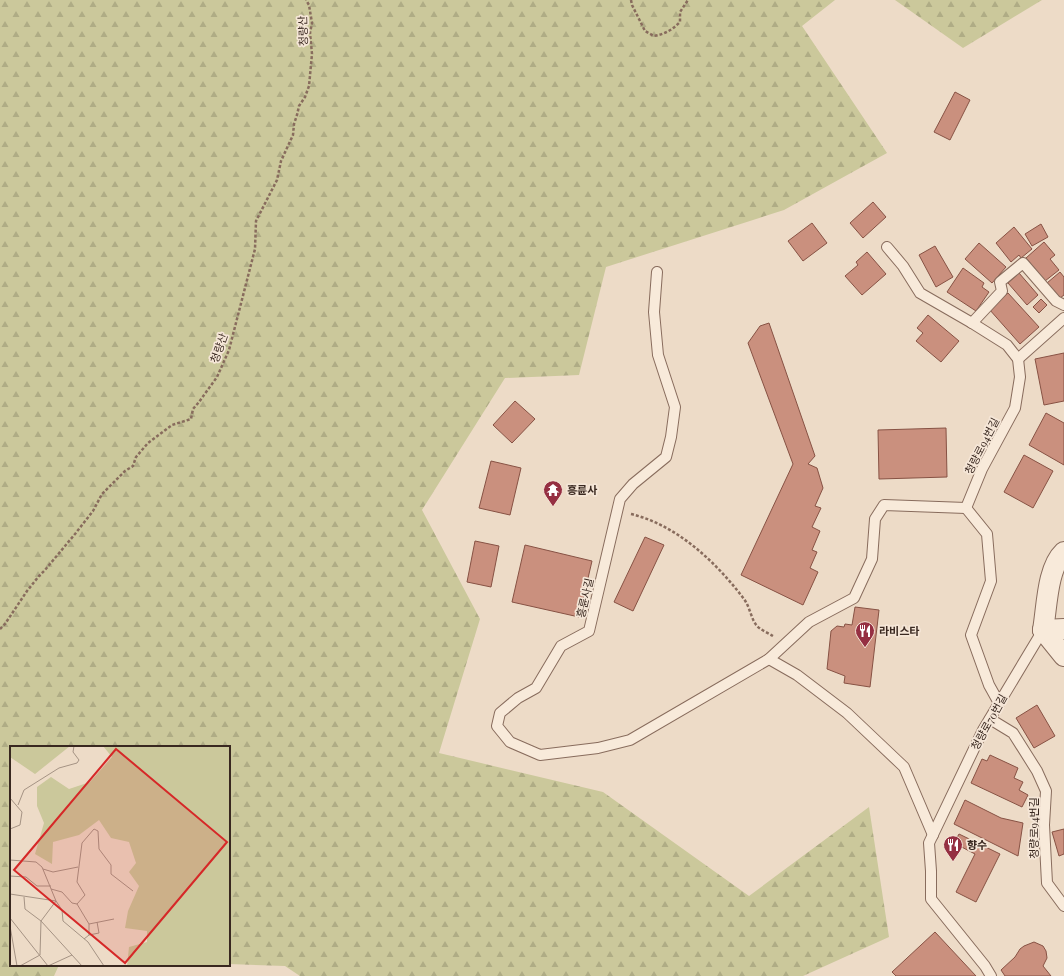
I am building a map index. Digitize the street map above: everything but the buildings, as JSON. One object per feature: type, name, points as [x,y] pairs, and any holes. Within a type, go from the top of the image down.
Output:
[{"type":"street","points":[[1064,552],[1060,556],[1051,576],[1044,630],[1064,656]]},
{"type":"street","points":[[1044,630],[1064,629]]},
{"type":"lane","points":[[887,247],[920,293],[972,323],[1007,346],[1018,358],[1064,318]]},
{"type":"lane","points":[[972,323],[1002,291],[1000,282],[1023,263],[1056,301],[1064,305]]},
{"type":"lane","name":"흥륜사길","points":[[657,272],[654,312],[658,355],[675,407],[671,437],[666,456],[633,484],[620,499],[590,631],[561,646],[536,688],[518,698],[500,713],[497,726],[510,742],[540,755],[598,748],[630,740],[768,659]]},
{"type":"lane","name":"청량로94번길","points":[[966,508],[982,469],[1015,408],[1020,377],[1018,358]]},
{"type":"lane","points":[[933,835],[904,767],[847,713],[797,675],[768,659],[809,622],[854,598],[872,559],[874,519],[884,505],[966,508],[987,534],[991,581],[971,635],[989,685],[999,704]]},
{"type":"lane","name":"청량로70번길","points":[[991,976],[985,966],[931,899],[930,843],[983,730],[1044,630]]},
{"type":"lane","name":"청량로94번길","points":[[990,719],[1013,734],[1037,771],[1046,791],[1044,825],[1048,883],[1064,906]]},
{"type":"path","name":"청량산","points":[[0,629],[5,624],[26,591],[75,534],[92,511],[102,494],[125,471],[133,466],[136,457],[148,443],[172,425],[191,419],[193,409],[217,377],[230,345],[238,309],[255,249],[256,221],[278,180],[281,161],[293,135],[294,124],[298,115],[299,106],[305,97],[309,86],[312,54],[310,33],[312,23],[309,5],[306,0]]},
{"type":"path","points":[[309,5],[310,0]]},
{"type":"path","points":[[631,0],[645,31],[654,36],[663,34],[673,29],[680,22],[680,12],[688,0]]},
{"type":"path","points":[[618,510],[647,517],[676,533],[706,558],[746,600],[758,626],[785,644]]},
{"type":"green space","points":[[0,0],[835,0],[802,26],[887,153],[784,210],[606,267],[579,375],[505,378],[422,510],[480,619],[439,753],[603,792],[749,896],[869,807],[889,937],[803,976],[300,976],[285,966],[230,964],[230,746],[10,746],[10,966],[59,966],[54,976],[0,976]]},
{"type":"green space","points":[[895,0],[1042,0],[963,48]]},
{"type":"place","name":"흥륜사","points":[[553,507]]},
{"type":"place","name":"라비스타","points":[[865,648]]},
{"type":"place","name":"향수","points":[[953,862]]}]
